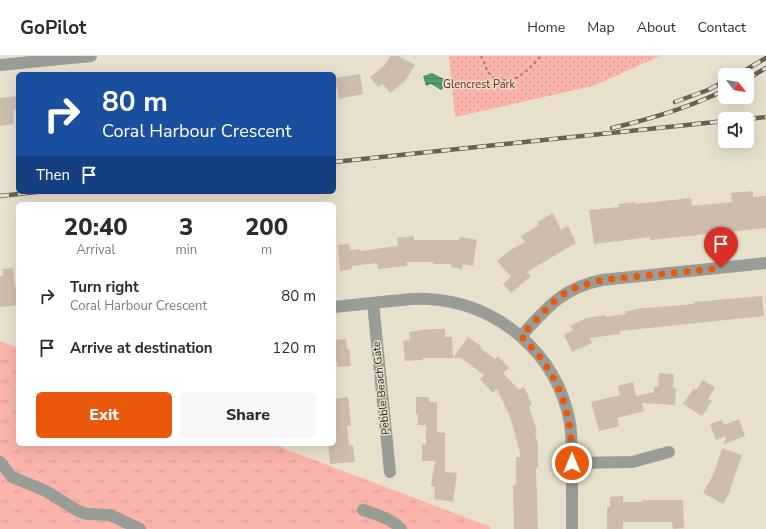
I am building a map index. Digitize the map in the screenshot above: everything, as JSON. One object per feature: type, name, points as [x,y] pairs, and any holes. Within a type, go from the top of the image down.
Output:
[{"type":"street","points":[[0,65],[91,56]]},
{"type":"street","points":[[521,336],[559,297],[586,284],[602,280],[766,263]]},
{"type":"street","points":[[336,307],[420,299],[452,302],[484,312],[521,336],[547,365],[565,403],[570,423],[572,443],[572,529]]},
{"type":"street","name":"Pebble Beach Gate","points":[[373,303],[390,472]]},
{"type":"street","points":[[572,463],[632,462],[669,452]]},
{"type":"street","points":[[0,462],[12,477],[46,491],[78,511],[87,514],[110,515],[140,529]]},
{"type":"street","points":[[363,510],[384,517],[392,521],[401,529]]},
{"type":"path","points":[[481,56],[488,72],[494,79],[512,80],[519,77],[541,56]]},
{"type":"green space","name":"Glencrest Park","points":[[449,56],[660,56],[593,86],[455,117]]},
{"type":"green space","points":[[0,341],[16,347],[16,446],[277,446],[491,527],[490,529],[0,529]]},
{"type":"shaded area","points":[[432,73],[446,80],[445,86],[441,90],[431,84],[426,86],[423,76]]},
{"type":"building","points":[[390,56],[398,56],[415,65],[405,81],[390,93],[383,84],[378,87],[370,77],[385,65]]},
{"type":"building","points":[[360,74],[363,94],[339,99],[336,78]]},
{"type":"building","points":[[16,96],[16,110],[13,110],[14,124],[0,126],[0,98]]},
{"type":"building","points":[[753,191],[753,197],[766,196],[766,228],[650,240],[650,237],[594,244],[589,210],[619,207],[618,204],[635,202],[635,204],[691,198],[692,206],[732,202],[731,193]]},
{"type":"building","points":[[553,213],[561,230],[568,226],[576,243],[527,272],[531,276],[511,293],[503,284],[511,277],[497,261],[509,251],[525,242],[521,236],[539,225],[537,222]]},
{"type":"building","points":[[414,236],[414,240],[459,240],[460,237],[477,240],[473,266],[463,264],[462,269],[451,267],[451,264],[407,262],[407,266],[378,269],[377,263],[352,266],[352,269],[340,271],[338,245],[349,244],[350,250],[360,249],[360,251],[398,246],[397,238]]},
{"type":"building","points":[[13,268],[16,287],[16,305],[0,307],[0,276],[3,276],[3,269]]},
{"type":"building","points":[[762,296],[764,316],[620,331],[620,334],[590,338],[592,343],[572,352],[564,335],[573,330],[570,326],[586,318],[626,314],[625,311],[635,309]]},
{"type":"building","points":[[429,329],[445,329],[445,337],[452,337],[453,358],[423,358],[423,360],[405,361],[403,341],[410,340],[409,332]]},
{"type":"building","points":[[468,337],[495,359],[498,356],[509,368],[503,373],[519,390],[524,387],[532,404],[529,406],[537,432],[535,433],[538,444],[538,468],[536,468],[538,529],[514,529],[513,485],[516,485],[516,457],[521,457],[511,419],[497,389],[493,393],[480,379],[484,375],[461,358],[453,358]]},
{"type":"building","points":[[346,339],[351,366],[337,367],[336,340]]},
{"type":"building","points":[[659,373],[674,374],[673,388],[676,388],[675,405],[642,403],[644,411],[617,418],[619,426],[599,431],[591,402],[620,395],[618,386],[633,382],[636,396],[654,392],[654,387],[658,387]]},
{"type":"building","points":[[703,380],[715,388],[708,399],[712,401],[702,416],[683,404],[693,389],[696,390]]},
{"type":"building","points":[[348,397],[351,425],[347,426],[349,445],[353,445],[355,462],[330,464],[328,446],[336,446],[336,399]]},
{"type":"building","points":[[416,397],[429,397],[429,402],[437,402],[437,432],[445,433],[445,472],[457,473],[453,502],[434,499],[435,487],[431,486],[435,461],[422,461],[422,444],[426,445],[426,425],[418,425],[418,414],[416,414]]},
{"type":"building","points":[[739,419],[745,436],[724,444],[726,436],[716,440],[710,424],[722,420],[724,425]]},
{"type":"building","points":[[722,448],[742,455],[730,489],[731,490],[723,504],[703,493],[714,473]]},
{"type":"building","points":[[623,496],[623,502],[642,502],[642,500],[683,500],[684,528],[673,529],[672,522],[623,522],[623,529],[607,529],[607,507],[610,507],[610,497]]},
{"type":"railway","points":[[749,68],[766,58]]},
{"type":"railway","points":[[754,75],[766,68]]},
{"type":"railway","points":[[675,102],[718,85]]},
{"type":"railway","points":[[612,128],[669,112],[718,93]]},
{"type":"railway","points":[[754,118],[766,117]]},
{"type":"railway","points":[[336,162],[718,122]]},
{"type":"railway","points":[[0,196],[18,194]]},
{"type":"route","points":[[572,463],[570,423],[565,403],[547,365],[521,336],[559,297],[580,286],[602,280],[721,268]]}]
